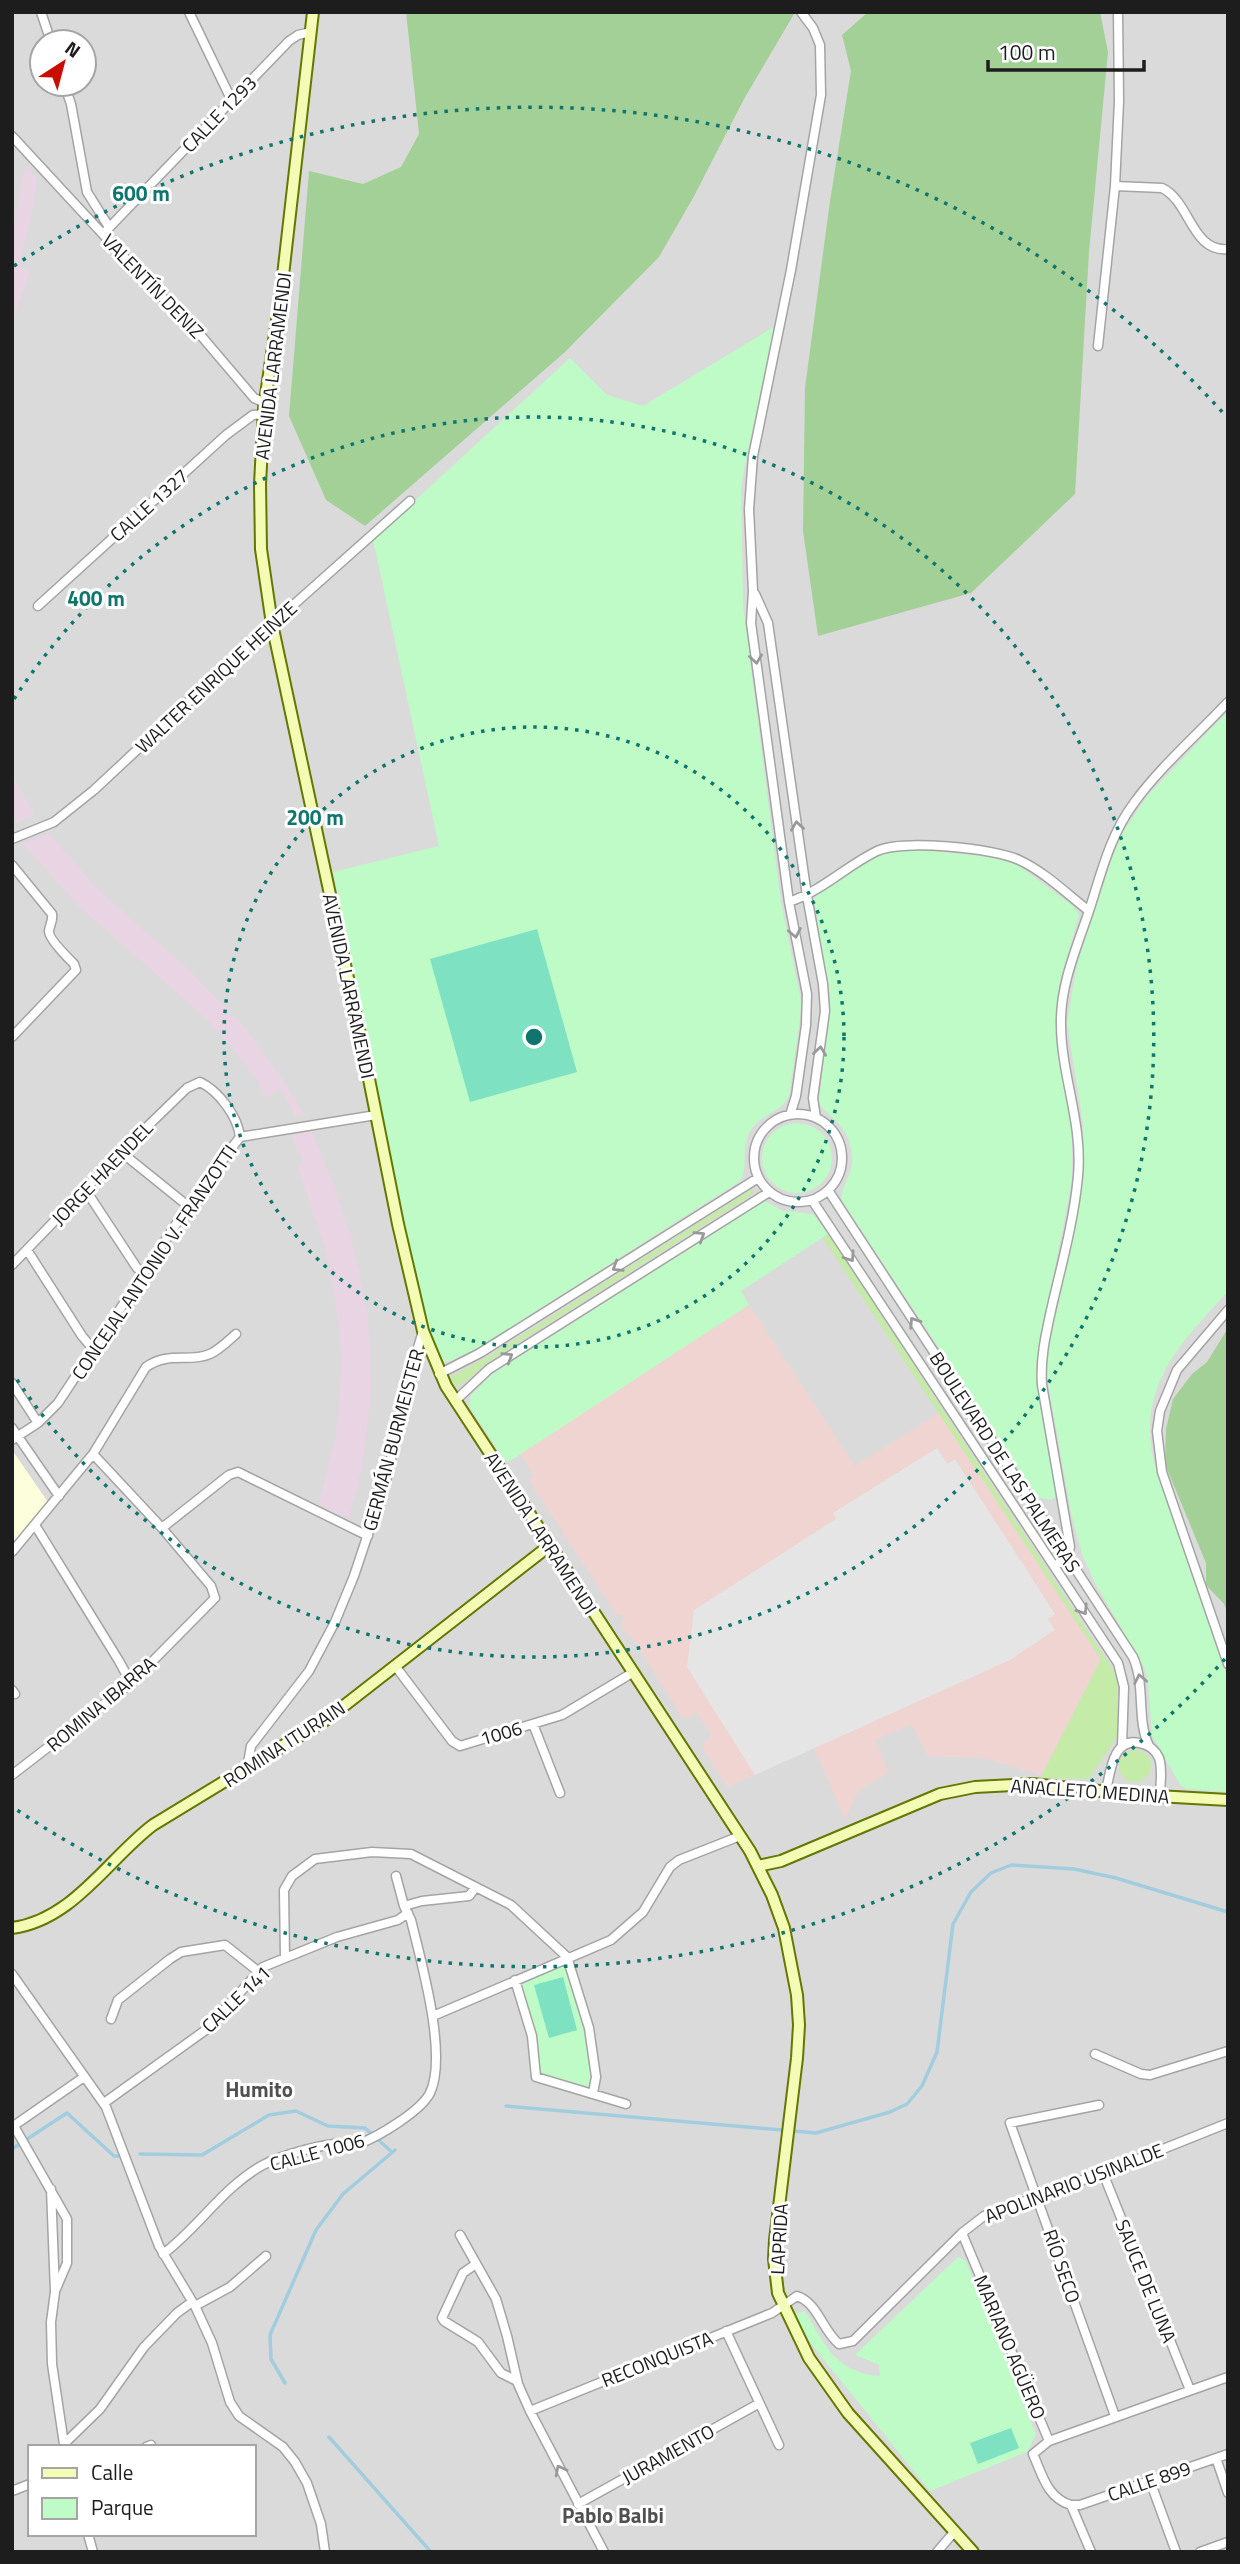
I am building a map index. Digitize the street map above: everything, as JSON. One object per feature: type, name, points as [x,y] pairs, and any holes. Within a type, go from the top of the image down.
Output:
[{"type":"main road","name":"AVENIDA LARRAMENDI","points":[[313,12],[281,293],[264,409],[260,524],[262,563],[272,624],[423,1331],[439,1374],[455,1401],[758,1866]]},
{"type":"main road","name":"ROMINA ITURAIN","points":[[12,1928],[43,1919],[68,1903],[146,1831],[327,1719],[549,1546]]},
{"type":"main road","name":"ANACLETO MEDINA","points":[[758,1866],[781,1861],[940,1794],[957,1790],[1032,1784],[1228,1800]]},
{"type":"main road","name":"LAPRIDA","points":[[758,1866],[784,1928],[797,1995],[799,2042],[774,2259],[778,2293],[809,2358],[848,2413],[973,2552]]},
{"type":"street","points":[[189,12],[232,101]]},
{"type":"street","points":[[790,1115],[796,1096],[807,1009],[789,902],[751,623],[753,591],[749,509],[753,457],[791,270],[821,95],[820,45],[813,28],[801,12]]},
{"type":"street","points":[[1098,346],[1115,186],[1118,12]]},
{"type":"street","name":"CALLE 1293","points":[[106,231],[289,41],[298,35],[311,32]]},
{"type":"street","points":[[69,98],[87,192],[106,231]]},
{"type":"street","name":"VALENTÍN DENIZ","points":[[12,136],[106,231],[264,409]]},
{"type":"street","points":[[1115,186],[1162,188],[1175,198],[1207,245],[1216,249],[1228,249]]},
{"type":"street","name":"CALLE 1327","points":[[38,606],[226,435],[264,409]]},
{"type":"street","name":"WALTER ENRIQUE HEINZE","points":[[12,839],[54,822],[86,796],[410,501]]},
{"type":"street","points":[[753,591],[768,623],[807,896],[825,998],[813,1098],[816,1118]]},
{"type":"street","points":[[1055,1566],[1067,1557],[1070,1547],[1042,1385],[1042,1366],[1044,1342],[1072,1216],[1078,1172],[1078,1129],[1061,1037],[1061,1011],[1071,965],[1088,911],[1110,848],[1125,816],[1143,792],[1228,702]]},
{"type":"street","points":[[789,902],[807,896],[869,855],[886,847],[907,844],[995,852],[1018,859],[1088,911]]},
{"type":"street","points":[[12,865],[51,914],[53,918],[50,937],[74,964],[76,970],[12,1037]]},
{"type":"street","name":"CONCEJAL ANTONIO V. FRANZOTTI","points":[[14,1435],[38,1423],[58,1404],[188,1206],[240,1137],[236,1118],[208,1086],[201,1082],[193,1084]]},
{"type":"street","name":"JORGE HAENDEL","points":[[12,1265],[121,1152],[193,1084]]},
{"type":"street","points":[[240,1137],[376,1115]]},
{"type":"street","points":[[790,1115],[816,1118],[833,1132],[841,1151],[839,1172],[828,1190],[812,1200],[787,1201],[769,1192],[758,1178],[754,1156],[760,1135],[770,1124],[790,1115]]},
{"type":"street","points":[[121,1152],[188,1206]]},
{"type":"street","points":[[439,1374],[480,1353],[758,1178]]},
{"type":"street","points":[[85,1189],[137,1268],[144,1273]]},
{"type":"street","name":"BOULEVARD DE LAS PALMERAS","points":[[828,1190],[1133,1657],[1140,1676],[1144,1731],[1149,1746],[1159,1758],[1160,1796]]},
{"type":"street","points":[[455,1401],[489,1369],[769,1192]]},
{"type":"street","name":"BOULEVARD DE LAS PALMERAS","points":[[812,1200],[1055,1566],[1120,1670],[1124,1687],[1122,1746]]},
{"type":"street","points":[[27,1250],[93,1349]]},
{"type":"street","points":[[1228,1310],[1177,1370],[1160,1411],[1157,1431],[1162,1472],[1228,1664]]},
{"type":"street","name":"GERMÁN BURMEISTER","points":[[247,1769],[251,1746],[309,1671],[349,1588],[387,1477],[408,1381],[423,1331]]},
{"type":"street","points":[[12,1552],[93,1454],[146,1367],[165,1359],[209,1355],[236,1334]]},
{"type":"street","points":[[12,1383],[38,1423]]},
{"type":"street","points":[[14,1435],[59,1496]]},
{"type":"street","points":[[93,1454],[162,1528],[229,1475],[238,1472],[368,1536]]},
{"type":"street","points":[[35,1525],[131,1683]]},
{"type":"street","name":"ROMINA IBARRA","points":[[12,1775],[131,1683],[215,1598],[211,1586],[162,1528]]},
{"type":"street","name":"1006","points":[[396,1667],[460,1746],[574,1710],[632,1673]]},
{"type":"street","points":[[533,1724],[560,1793]]},
{"type":"street","points":[[1106,1792],[1113,1757],[1122,1746],[1135,1742],[1149,1746]]},
{"type":"street","points":[[433,2016],[611,1940],[627,1928],[648,1905],[660,1881],[674,1863],[740,1836]]},
{"type":"street","name":"CALLE 141","points":[[104,2103],[207,2029],[259,1972],[269,1964],[285,1958],[285,1885],[292,1876],[315,1859],[343,1854],[405,1852],[518,1910],[567,1957]]},
{"type":"street","name":"CALLE 1006","points":[[163,2254],[263,2165],[282,2157],[331,2145],[355,2145],[368,2140],[410,2114],[425,2101],[431,2091],[434,2076],[433,2016],[396,1876]]},
{"type":"street","points":[[285,1958],[342,1936],[398,1920],[406,1910],[469,1896],[475,1888]]},
{"type":"street","points":[[111,2019],[118,2000],[181,1952],[225,1945],[259,1972]]},
{"type":"street","points":[[567,1957],[589,2028],[596,2077],[593,2094]]},
{"type":"street","points":[[12,1974],[104,2103],[163,2254],[194,2304],[212,2343],[234,2411],[283,2448],[302,2473],[321,2524],[324,2552]]},
{"type":"street","points":[[515,1980],[532,2036],[536,2077],[626,2104]]},
{"type":"street","points":[[1095,2054],[1140,2074],[1150,2074],[1228,2051]]},
{"type":"street","points":[[55,2292],[67,2263],[67,2219],[25,2142],[13,2126],[84,2077]]},
{"type":"street","name":"RÍO SECO","points":[[1099,2105],[1010,2123],[1115,2416]]},
{"type":"street","name":"APOLINARIO USINALDE","points":[[782,2305],[797,2296],[804,2299],[813,2307],[831,2337],[839,2344],[853,2341],[962,2233],[984,2216],[1103,2173],[1228,2123]]},
{"type":"street","name":"SAUCE DE LUNA","points":[[1103,2173],[1190,2390]]},
{"type":"street","points":[[51,2189],[55,2292],[51,2322],[52,2364],[64,2445]]},
{"type":"street","name":"MARIANO AGÜERO","points":[[962,2233],[1049,2441],[1228,2377]]},
{"type":"street","points":[[460,2235],[501,2314],[517,2381],[530,2411],[604,2552]]},
{"type":"street","points":[[65,2445],[100,2409],[144,2347],[177,2313],[230,2287],[266,2256]]},
{"type":"street","points":[[476,2264],[463,2273],[442,2318],[478,2342],[501,2373],[517,2381]]},
{"type":"street","name":"RECONQUISTA","points":[[530,2411],[772,2313],[782,2305]]},
{"type":"street","points":[[726,2331],[779,2445]]},
{"type":"street","name":"JURAMENTO","points":[[578,2504],[758,2404]]},
{"type":"street","points":[[1049,2441],[1033,2454],[1054,2497],[1070,2505],[1091,2552]]},
{"type":"street","name":"CALLE 899","points":[[1070,2505],[1080,2505],[1228,2454]]},
{"type":"street","points":[[1216,2458],[1228,2493]]},
{"type":"street","points":[[1150,2481],[1176,2552]]},
{"type":"street","points":[[937,2552],[955,2530]]},
{"type":"street","points":[[1200,2552],[1228,2543]]},
{"type":"shaded area","points":[[12,12],[1228,12],[1228,2552],[12,2552]]},
{"type":"shaded area","points":[[25,166],[37,178],[19,267],[30,272],[12,324],[12,233]]},
{"type":"shaded area","points":[[12,776],[35,814],[12,825]]},
{"type":"shaded area","points":[[48,833],[98,890],[188,969],[247,1030],[304,1115],[295,1116],[282,1090],[265,1098],[256,1079],[233,1048],[200,1013],[80,907],[23,844]]},
{"type":"shaded area","points":[[312,1131],[351,1238],[368,1314],[371,1381],[369,1414],[361,1471],[349,1519],[319,1504],[336,1435],[341,1348],[326,1251],[298,1168],[303,1161],[291,1136]]},
{"type":"shaded area","points":[[749,1305],[855,1466],[939,1413],[1101,1660],[1042,1775],[984,1758],[928,1756],[912,1724],[875,1740],[888,1770],[887,1774],[859,1790],[845,1819],[814,1748],[728,1787],[703,1749],[705,1741],[712,1736],[697,1713],[687,1718],[682,1717],[636,1643],[621,1626],[624,1616],[616,1614],[529,1480],[534,1476],[519,1452]]},
{"type":"shaded area","points":[[937,1448],[947,1464],[955,1459],[1055,1614],[1048,1619],[1055,1630],[1010,1660],[755,1775],[687,1667],[694,1610],[836,1519],[833,1513]]},
{"type":"shaded area","points":[[12,1450],[48,1502],[12,1544]]},
{"type":"green space","points":[[406,12],[794,14],[744,99],[659,257],[565,352],[365,526],[326,500],[289,416],[309,171],[363,184],[401,167],[419,134]]},
{"type":"green space","points":[[868,12],[1100,12],[1108,52],[1089,252],[1075,494],[971,593],[818,636],[803,531],[805,388],[830,201],[851,71],[842,35]]},
{"type":"green space","points":[[774,327],[741,488],[743,605],[781,902],[801,1001],[789,1096],[749,1133],[745,1146],[744,1172],[739,1182],[476,1349],[443,1362],[438,1356],[422,1305],[333,872],[439,846],[373,539],[570,358],[607,395],[643,406]]},
{"type":"green space","points":[[1228,711],[1228,1291],[1194,1329],[1167,1368],[1157,1388],[1151,1411],[1150,1435],[1154,1462],[1228,1679],[1228,1792],[1181,1786],[1152,1736],[1148,1682],[1144,1667],[1095,1583],[1082,1554],[1071,1513],[1047,1366],[1084,1175],[1083,1123],[1067,1022],[1077,965],[1123,832],[1148,795]]},
{"type":"green space","points":[[907,849],[993,857],[1014,862],[1073,906],[1079,915],[1060,981],[1055,1021],[1058,1056],[1072,1130],[1072,1181],[1036,1365],[1055,1489],[1055,1497],[1051,1500],[1037,1497],[842,1201],[842,1192],[852,1164],[850,1145],[839,1123],[819,1103],[830,998],[814,899],[861,866],[883,855]]},
{"type":"green space","points":[[537,929],[577,1072],[470,1102],[430,959]]},
{"type":"green space","points":[[804,1123],[817,1129],[826,1138],[830,1144],[830,1172],[822,1183],[811,1191],[790,1193],[772,1183],[764,1172],[762,1151],[772,1133],[783,1125]]},
{"type":"green space","points":[[752,1189],[754,1192],[742,1201],[488,1362],[461,1385],[452,1382],[452,1376],[486,1358]]},
{"type":"green space","points":[[765,1201],[783,1211],[813,1214],[828,1234],[741,1291],[749,1305],[510,1461],[504,1460],[469,1406],[470,1396],[494,1373]]},
{"type":"green space","points":[[828,1234],[1115,1673],[1118,1735],[1089,1779],[1042,1778],[1042,1775],[1101,1659],[823,1238]]},
{"type":"green space","points":[[1228,1328],[1228,1614],[1224,1604],[1206,1585],[1206,1563],[1165,1464],[1166,1429],[1173,1399],[1192,1374],[1207,1362]]},
{"type":"green space","points":[[1135,1750],[1146,1755],[1151,1766],[1146,1777],[1135,1782],[1124,1777],[1119,1766],[1124,1755]]},
{"type":"green space","points":[[564,1963],[586,2035],[591,2085],[588,2088],[542,2076],[521,1986],[525,1980]]},
{"type":"green space","points":[[563,1977],[577,2030],[549,2038],[534,1985]]},
{"type":"green space","points":[[958,2257],[966,2261],[1036,2434],[1027,2452],[930,2491],[812,2345],[794,2314],[805,2311],[826,2346],[842,2363],[865,2374],[880,2376],[879,2365],[855,2355]]},
{"type":"green space","points":[[1011,2428],[1019,2448],[978,2464],[970,2443]]},
{"type":"waterway","points":[[506,2106],[816,2133],[890,2112],[907,2104],[922,2086],[937,2052],[953,1924],[971,1892],[991,1873],[1011,1865],[1074,1869],[1116,1878],[1228,1912]]},
{"type":"waterway","points":[[140,2154],[202,2155],[269,2115],[296,2111],[328,2126],[365,2128],[392,2152]]},
{"type":"waterway","points":[[12,2149],[67,2113],[114,2156],[121,2156]]},
{"type":"waterway","points":[[285,2383],[271,2359],[270,2335],[316,2230],[343,2194],[395,2150]]},
{"type":"waterway","points":[[329,2437],[431,2552]]},
{"type":"district","name":"Humito","points":[[259,2090]]},
{"type":"district","name":"Pablo Balbi","points":[[613,2516]]}]
